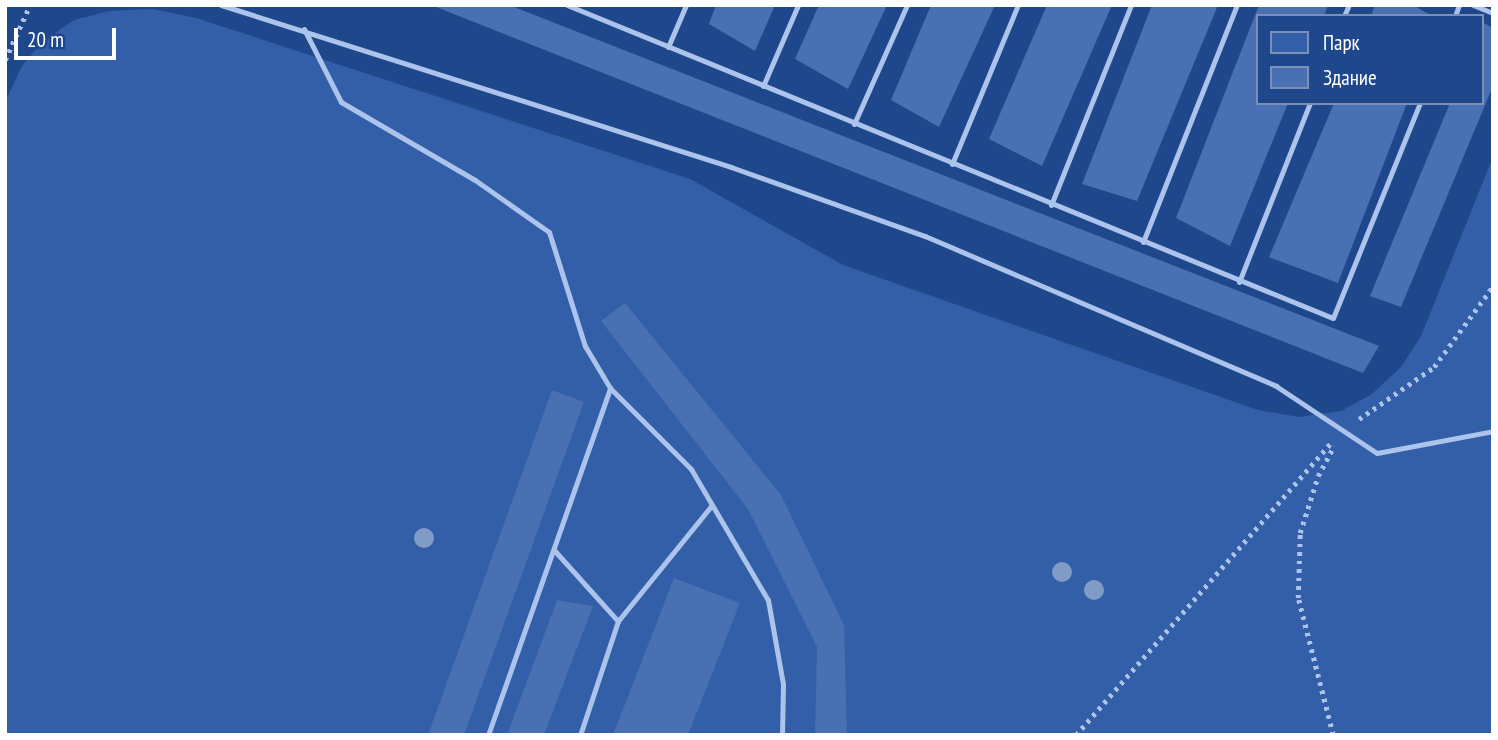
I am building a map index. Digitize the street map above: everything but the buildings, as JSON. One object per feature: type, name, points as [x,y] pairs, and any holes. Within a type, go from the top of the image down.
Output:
[{"type":"lane","points":[[221,5],[304,29],[731,167],[925,236],[1276,386],[1377,453],[1493,431]]},
{"type":"lane","points":[[567,5],[582,8],[668,47],[1239,282],[1333,318],[1418,105]]},
{"type":"lane","points":[[668,47],[686,5]]},
{"type":"lane","points":[[763,86],[798,5]]},
{"type":"lane","points":[[855,124],[907,5]]},
{"type":"lane","points":[[952,164],[1018,5]]},
{"type":"lane","points":[[1051,205],[1131,5]]},
{"type":"lane","points":[[1143,242],[1237,5]]},
{"type":"lane","points":[[1473,5],[1493,13]]},
{"type":"lane","points":[[304,29],[341,102],[475,180],[549,232],[585,346],[610,388],[691,469],[768,600],[783,684],[782,735]]},
{"type":"lane","points":[[1239,282],[1309,105]]},
{"type":"lane","points":[[488,735],[610,388]]},
{"type":"lane","points":[[580,735],[618,621],[712,505]]},
{"type":"lane","points":[[554,550],[618,621]]},
{"type":"path","points":[[5,60],[30,5]]},
{"type":"path","points":[[1076,735],[1343,430],[1434,367],[1493,286]]},
{"type":"path","points":[[1333,735],[1298,598],[1300,533],[1318,476],[1343,430]]},
{"type":"green space","points":[[153,9],[196,18],[690,179],[843,265],[1258,410],[1299,417],[1341,411],[1372,394],[1401,367],[1421,336],[1493,157],[1493,735],[5,735],[5,102],[22,66],[41,43],[74,20],[109,11]]}]
